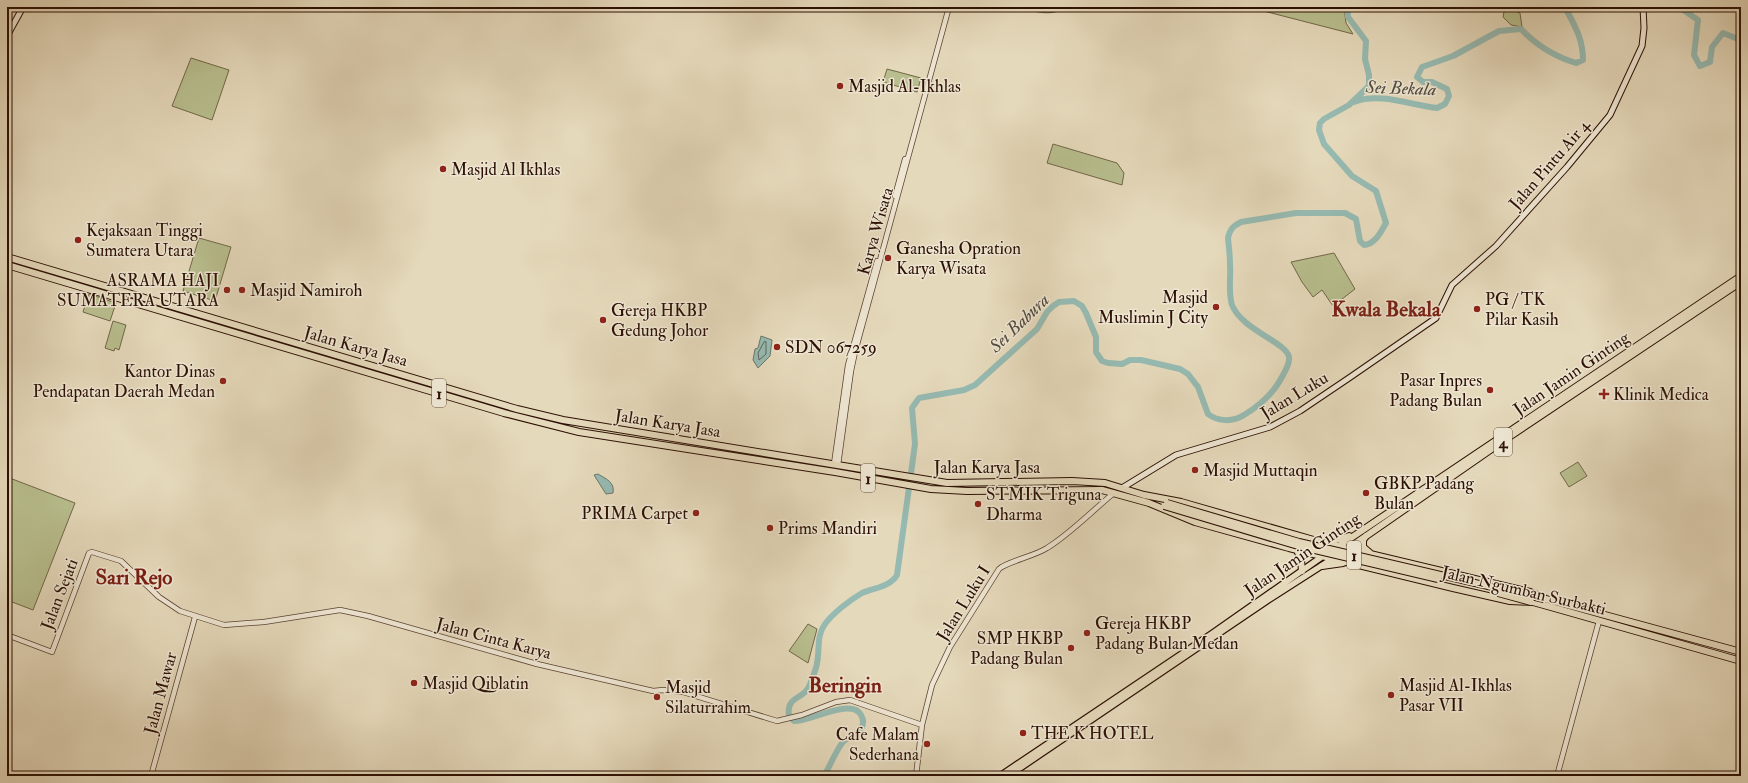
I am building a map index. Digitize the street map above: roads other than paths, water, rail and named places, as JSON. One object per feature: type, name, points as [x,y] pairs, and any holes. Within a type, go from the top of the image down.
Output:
[{"type":"highway","name":"Jalan Karya Jasa","points":[[7,257],[517,409],[616,433],[921,488],[946,491],[1102,490],[1149,503],[1195,522],[1323,556]]},
{"type":"highway","name":"Jalan Karya Jasa","points":[[7,265],[504,413],[564,429],[698,442],[947,483],[1072,480],[1105,483],[1142,494],[1161,497],[1292,535],[1338,546]]},
{"type":"highway","name":"Jalan Jamin Ginting","points":[[1323,556],[1741,276]]},
{"type":"highway","name":"Jalan Jamin Ginting","points":[[1332,559],[1741,282]]},
{"type":"highway","points":[[283,347],[285,340]]},
{"type":"highway","points":[[946,491],[947,483]]},
{"type":"highway","name":"1","points":[[1142,494],[1165,504],[1298,546],[1532,602]]},
{"type":"highway","name":"1","points":[[1149,503],[1165,504],[1299,542],[1545,599]]},
{"type":"highway","points":[[1324,543],[1333,542],[1358,533]]},
{"type":"highway","points":[[1368,534],[1364,538],[1363,544],[1364,549],[1372,555]]},
{"type":"highway","points":[[1289,548],[1292,542],[1292,535]]},
{"type":"highway","name":"Jalan Ngumban Surbakti","points":[[1338,546],[1530,592],[1545,599],[1741,652]]},
{"type":"highway","points":[[1297,550],[1301,560],[1302,571]]},
{"type":"highway","points":[[1362,566],[1365,553]]},
{"type":"highway","name":"Jalan Ngumban Surbakti","points":[[1323,556],[1350,564],[1510,601],[1532,602],[1741,661]]},
{"type":"highway","points":[[1322,566],[1350,564]]},
{"type":"main road","points":[[7,36],[23,7]]},
{"type":"main road","name":"Jalan Pintu Air 4","points":[[1436,318],[1452,285],[1496,246],[1567,167],[1610,115],[1642,46],[1644,28],[1643,7]]},
{"type":"main road","name":"Jalan Luku","points":[[1122,488],[1176,455],[1270,427],[1300,411],[1436,318]]},
{"type":"main road","points":[[1133,481],[1132,487],[1142,494]]},
{"type":"main road","name":"Jalan Jamin Ginting","points":[[1000,776],[1213,633],[1323,556]]},
{"type":"main road","name":"Jalan Jamin Ginting","points":[[1008,776],[1268,600],[1332,559]]},
{"type":"street","name":"Karya Wisata","points":[[836,465],[848,365],[948,7]]},
{"type":"street","name":"Karya Wisata","points":[[836,465],[853,359],[948,7]]},
{"type":"street","points":[[1102,490],[1106,499]]},
{"type":"street","name":"Jalan Luku I","points":[[916,776],[922,726],[930,690],[941,663],[999,569],[1008,563],[1028,558],[1048,547],[1114,493]]},
{"type":"street","name":"Jalan Sejati","points":[[7,635],[52,652],[90,552],[121,562],[159,597],[180,611],[195,617]]},
{"type":"street","name":"Jalan Cinta Karya","points":[[195,617],[229,626],[331,610],[347,611],[537,664],[644,689],[683,692],[773,720],[785,720],[836,702],[850,700],[922,726]]},
{"type":"street","name":"Jalan Mawar","points":[[151,776],[195,617]]},
{"type":"street","points":[[1557,776],[1599,620]]},
{"type":"water","points":[[761,336],[772,340],[770,356],[758,368],[753,360],[755,349],[758,348]]},
{"type":"water","points":[[598,474],[611,483],[613,486],[613,493],[606,494],[594,475]]},
{"type":"waterway","name":"Sei Babura","points":[[824,776],[836,752],[844,741],[859,732],[863,724],[862,717],[856,710],[849,708],[794,721],[789,716],[790,705],[792,701],[806,692],[810,684],[817,665],[820,633],[828,620],[852,599],[862,593],[886,585],[897,575],[915,444],[912,408],[919,398],[964,390],[975,385],[1037,329],[1047,312],[1053,306],[1059,302],[1074,301],[1082,306],[1086,313],[1096,337],[1096,352],[1102,361],[1122,364],[1130,360],[1141,360],[1180,369],[1188,374],[1198,387],[1208,414],[1216,419],[1230,420],[1244,415],[1266,398],[1279,383],[1289,362],[1289,357],[1286,351],[1245,322],[1237,314],[1232,305],[1230,296],[1228,238],[1231,230],[1234,226],[1241,222],[1296,213],[1345,213],[1356,219],[1360,241],[1364,245],[1374,240],[1380,234],[1386,223],[1376,191],[1352,176],[1324,144],[1319,130],[1320,123],[1324,119],[1349,105],[1369,86],[1369,75],[1365,59],[1366,41],[1348,17],[1347,7]]},
{"type":"waterway","name":"Sei Bekala","points":[[1354,102],[1374,98],[1395,100],[1437,108],[1445,104],[1449,96],[1447,89],[1432,82],[1423,82],[1417,77],[1422,67],[1453,56],[1499,31],[1521,29],[1533,40],[1554,54],[1576,63],[1583,60],[1582,46],[1567,11],[1568,7]]},
{"type":"waterway","name":"Sei Bekala","points":[[1679,7],[1698,20],[1694,55],[1700,66],[1710,62],[1712,47],[1723,33],[1738,39],[1741,43]]},
{"type":"place","name":"Masjid Al-Ikhlas","points":[[840,86]]},
{"type":"place","name":"Masjid Al Ikhlas","points":[[443,169]]},
{"type":"place","name":"Kejaksaan Tinggi Sumatera Utara","points":[[78,240]]},
{"type":"place","name":"Ganesha Opration Karya Wisata","points":[[888,258]]},
{"type":"place","name":"ASRAMA HAJI SUMATERA UTARA","points":[[227,290]]},
{"type":"place","name":"Masjid Namiroh","points":[[242,290]]},
{"type":"place","name":"Masjid Muslimin J City","points":[[1216,307]]},
{"type":"place","name":"PG / TK Pilar Kasih","points":[[1477,309]]},
{"type":"place","name":"Gereja HKBP Gedung Johor","points":[[603,320]]},
{"type":"place","name":"SDN 067259","points":[[777,347]]},
{"type":"place","name":"Kantor Dinas Pendapatan Daerah Medan","points":[[223,381]]},
{"type":"place","name":"Pasar Inpres Padang Bulan","points":[[1490,390]]},
{"type":"place","name":"Klinik Medica","points":[[1604,394]]},
{"type":"place","name":"Masjid Muttaqin","points":[[1195,470]]},
{"type":"place","name":"GBKP Padang Bulan","points":[[1366,493]]},
{"type":"place","name":"STMIK Triguna Dharma","points":[[978,504]]},
{"type":"place","name":"PRIMA Carpet","points":[[696,513]]},
{"type":"place","name":"Prims Mandiri","points":[[770,528]]},
{"type":"place","name":"Gereja HKBP Padang Bulan Medan","points":[[1087,633]]},
{"type":"place","name":"SMP HKBP Padang Bulan","points":[[1071,648]]},
{"type":"place","name":"Masjid Qiblatin","points":[[414,683]]},
{"type":"place","name":"Masjid Al-Ikhlas Pasar VII","points":[[1391,695]]},
{"type":"place","name":"Masjid Silaturrahim","points":[[657,697]]},
{"type":"place","name":"THE K HOTEL","points":[[1023,733]]},
{"type":"place","name":"Cafe Malam Sederhana","points":[[927,744]]},
{"type":"district","name":"Kwala Bekala","points":[[1386,309]]},
{"type":"district","name":"Sari Rejo","points":[[134,577]]},
{"type":"district","name":"Beringin","points":[[845,685]]}]
